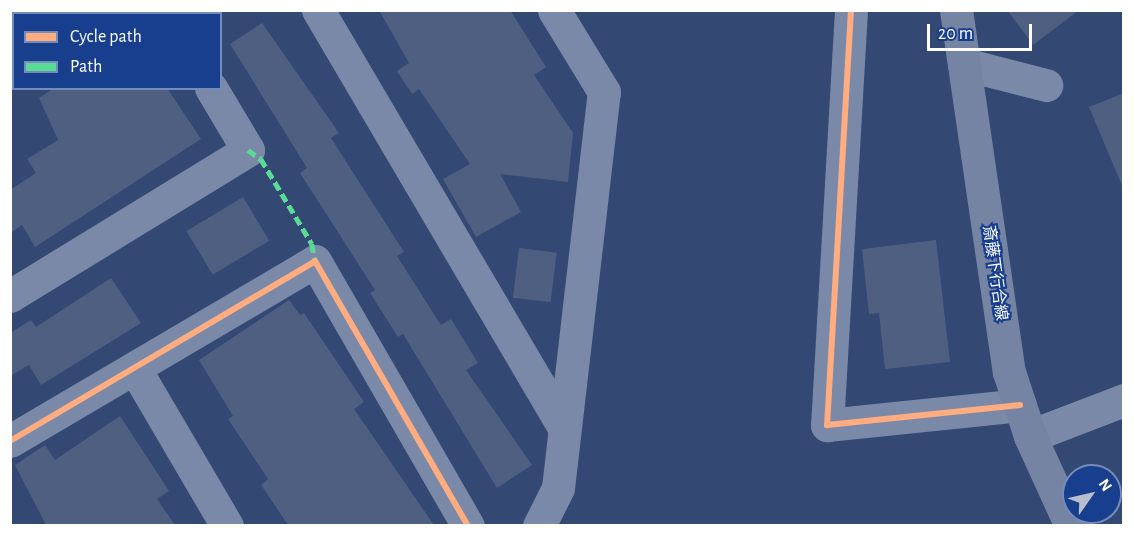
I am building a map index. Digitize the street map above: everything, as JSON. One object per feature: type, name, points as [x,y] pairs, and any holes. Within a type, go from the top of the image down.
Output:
[{"type":"main road","name":"斎藤下行合線","points":[[956,10],[1009,372],[1030,436],[1071,525]]},
{"type":"street","points":[[318,10],[562,424]]},
{"type":"street","points":[[539,525],[558,488],[562,424],[604,92],[554,10]]},
{"type":"street","points":[[851,10],[827,425],[1020,405]]},
{"type":"street","points":[[964,64],[1046,85]]},
{"type":"street","points":[[10,296],[248,150],[212,90]]},
{"type":"street","points":[[10,441],[315,261],[468,525]]},
{"type":"street","points":[[135,369],[227,525]]},
{"type":"street","points":[[1030,436],[1124,400]]},
{"type":"building","points":[[379,10],[510,10],[546,67],[534,75],[573,133],[568,182],[500,174],[521,212],[476,237],[443,179],[470,164],[419,89],[412,94],[397,71],[409,63]]},
{"type":"building","points":[[1007,10],[1079,10],[1033,45]]},
{"type":"building","points":[[262,23],[339,133],[331,138],[404,252],[397,256],[441,325],[451,319],[478,363],[466,370],[532,465],[497,488],[403,334],[398,337],[370,293],[375,290],[300,173],[307,168],[230,44]]},
{"type":"building","points":[[51,90],[168,90],[201,139],[35,247],[22,225],[10,233],[10,190],[36,173],[27,159],[58,140],[39,98]]},
{"type":"building","points":[[1124,93],[1124,188],[1123,188],[1089,107]]},
{"type":"building","points":[[243,197],[269,241],[213,275],[186,231]]},
{"type":"building","points":[[936,240],[950,362],[885,369],[879,313],[869,314],[862,249]]},
{"type":"building","points":[[519,248],[557,253],[551,302],[513,298]]},
{"type":"building","points":[[111,278],[141,323],[41,385],[29,365],[10,376],[10,333],[31,320],[36,327]]},
{"type":"building","points":[[289,300],[300,315],[304,313],[364,402],[354,409],[434,525],[288,525],[261,485],[268,479],[228,419],[233,416],[199,360]]},
{"type":"building","points":[[120,416],[169,491],[157,499],[175,525],[46,525],[15,465],[45,445],[55,460]]},
{"type":"marked path","points":[[248,150],[261,159],[312,244],[315,261]]},
{"type":"cycle path","points":[[851,10],[827,425],[1020,405]]},
{"type":"cycle path","points":[[10,441],[315,261],[468,526]]}]
